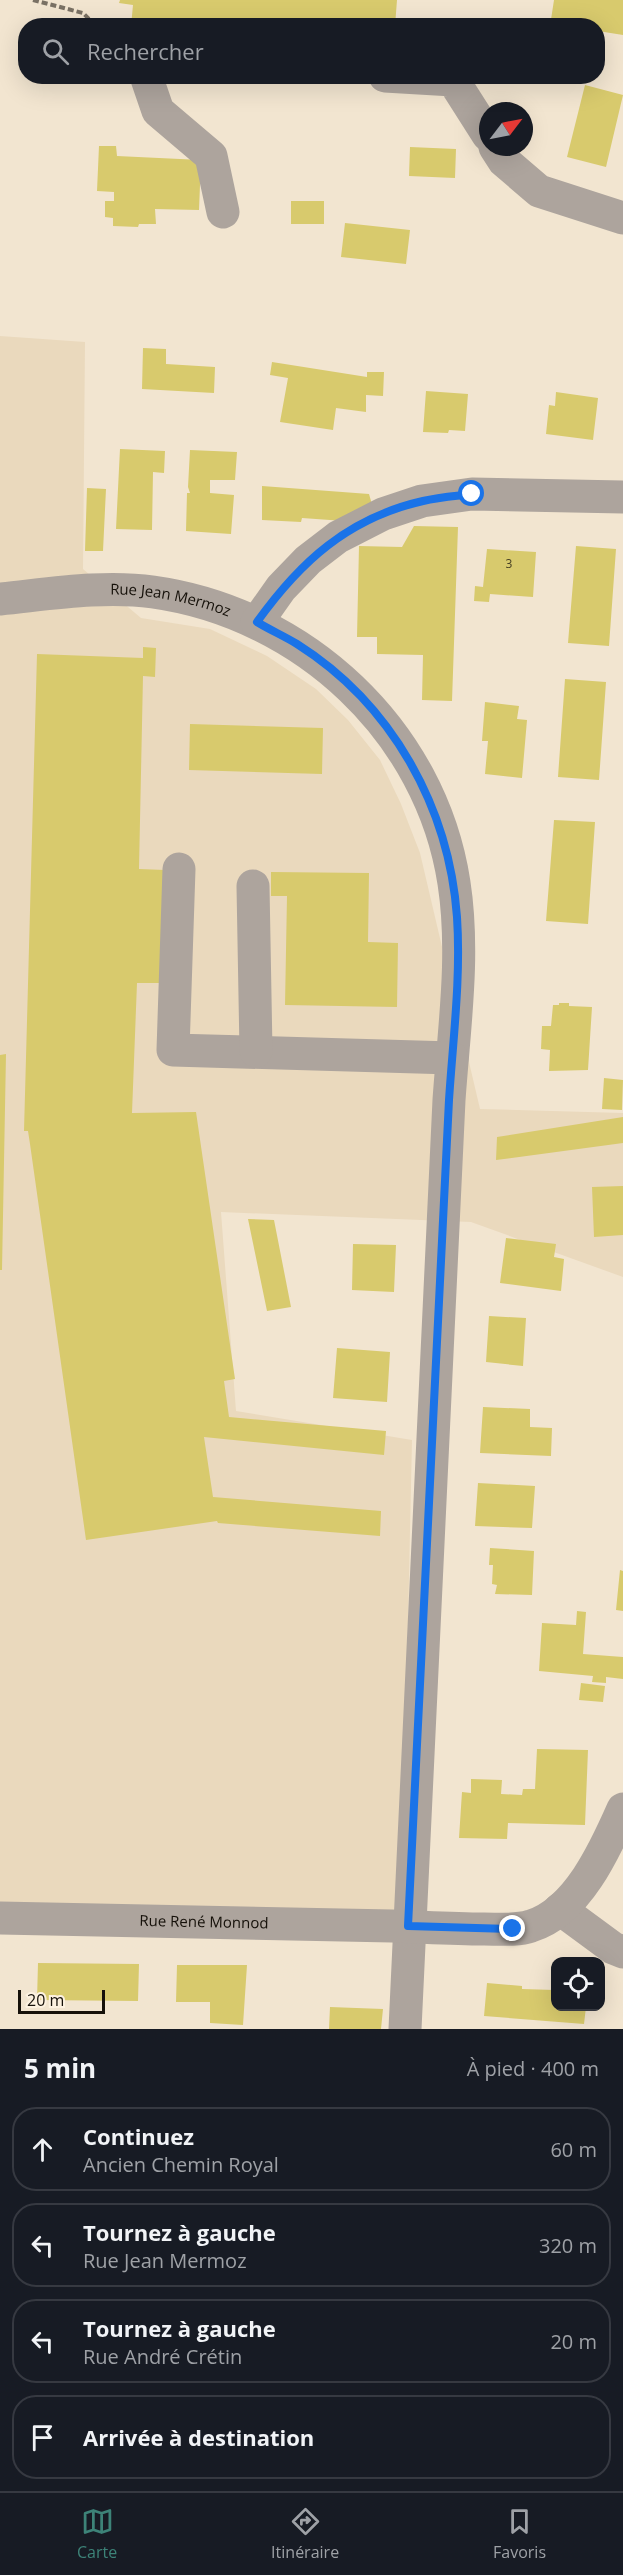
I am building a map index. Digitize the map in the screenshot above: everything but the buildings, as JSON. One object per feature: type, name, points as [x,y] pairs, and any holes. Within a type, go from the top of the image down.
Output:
[{"type":"street","points":[[149,84],[158,111],[211,156],[223,212]]},
{"type":"street","points":[[456,84],[479,121]]},
{"type":"street","points":[[501,156],[539,191],[623,218]]},
{"type":"street","points":[[257,622],[281,588],[308,560],[338,537],[383,514],[422,501],[472,494],[623,497]]},
{"type":"street","name":"Rue Jean Mermoz","points":[[0,599],[98,590],[151,592],[192,599],[228,609],[257,622],[298,645],[362,697],[383,722],[418,773],[444,836],[454,883],[458,965],[408,1926],[405,2029]]},
{"type":"street","points":[[179,869],[173,1050],[400,1056],[422,1059],[452,1058]]},
{"type":"street","points":[[254,886],[256,1051]]},
{"type":"street","name":"Rue René Monnod","points":[[0,1918],[513,1929],[531,1926],[560,1909],[578,1890],[597,1865],[623,1809]]},
{"type":"street","points":[[560,1909],[613,1948],[623,1952]]},
{"type":"path","points":[[33,0],[83,14],[87,18]]},
{"type":"shaded area","points":[[0,336],[85,342],[83,569],[141,618],[210,629],[267,656],[316,689],[348,720],[380,760],[401,804],[420,853],[480,1109],[623,1113],[623,1277],[471,1222],[221,1212],[236,1411],[412,1440],[401,1941],[0,1930]]},
{"type":"route","points":[[472,494],[422,501],[383,514],[338,537],[308,560],[281,588],[257,622],[298,645],[332,671],[362,697],[383,722],[418,773],[444,836],[454,883],[458,965],[449,1100],[408,1926],[433,1929],[513,1929]]}]
